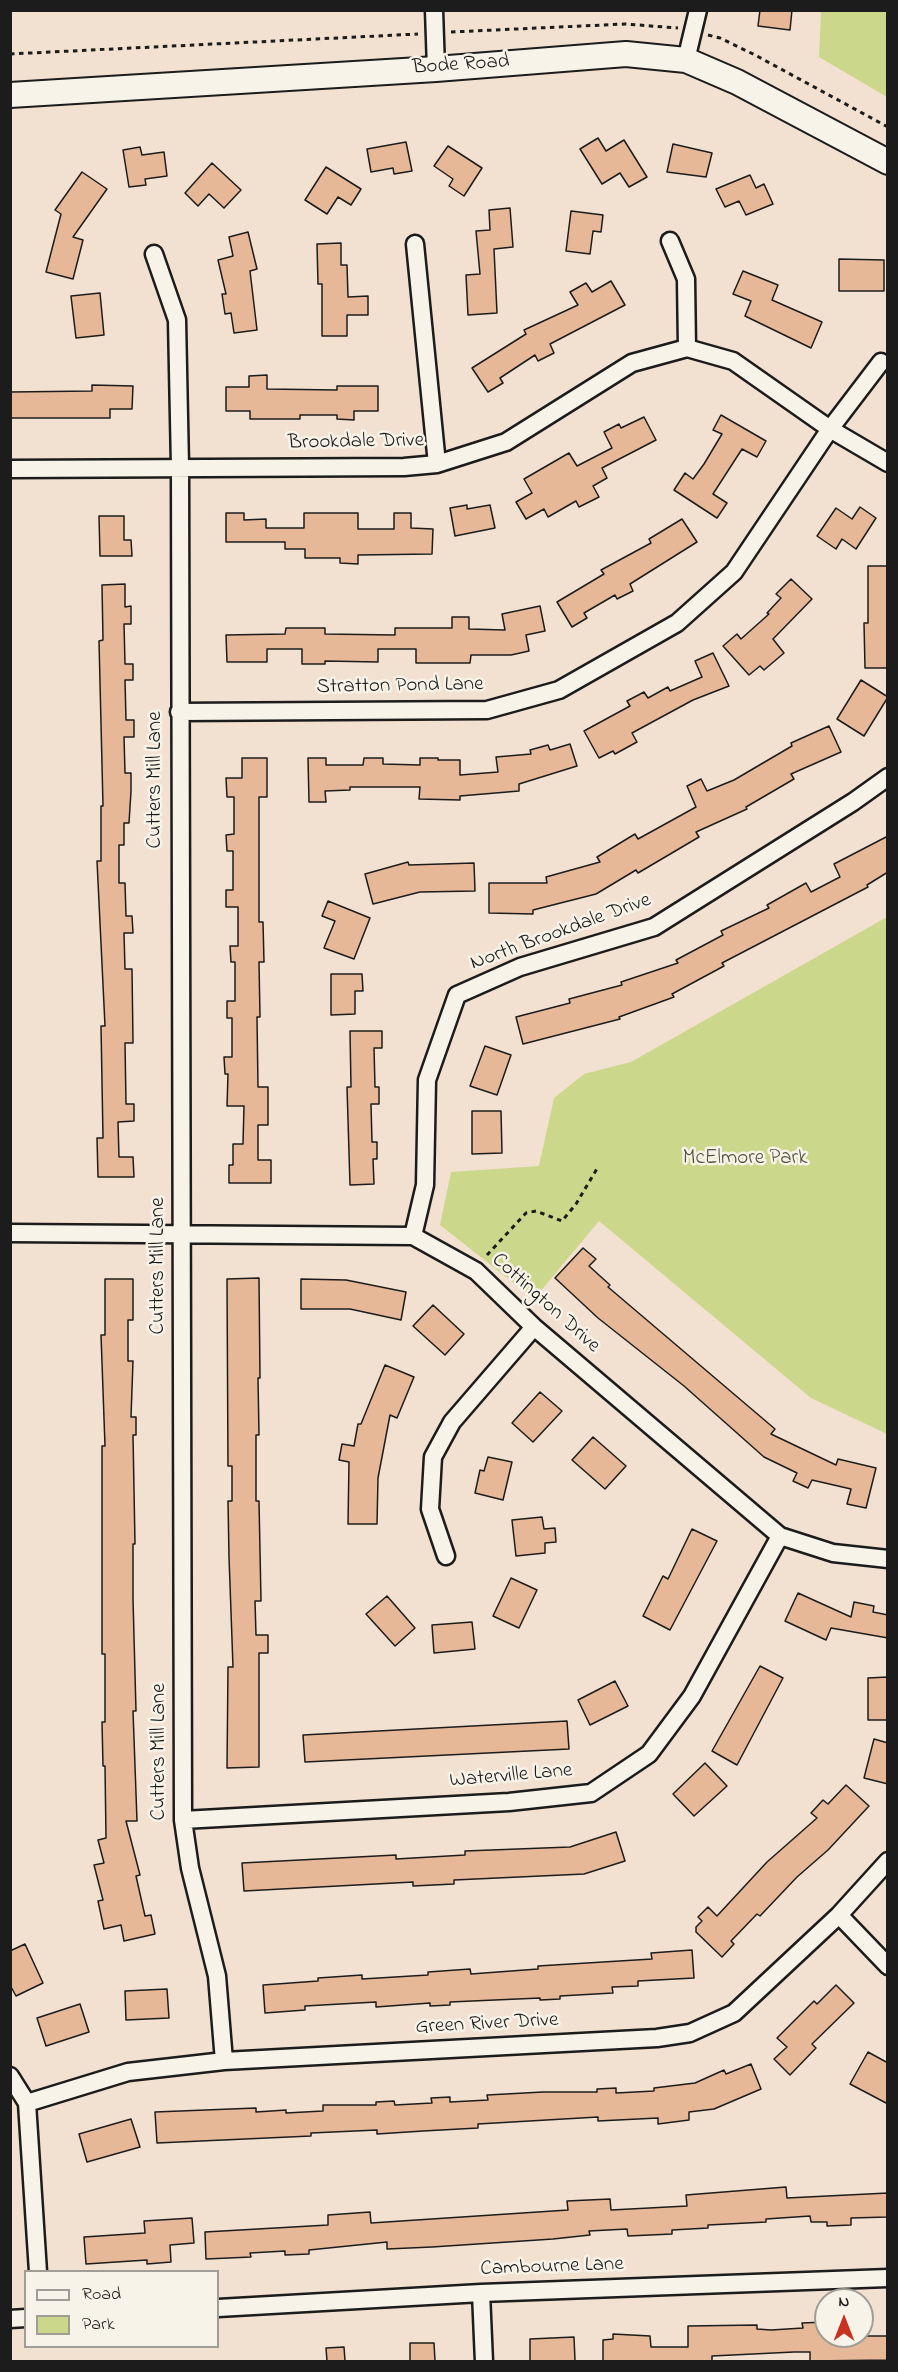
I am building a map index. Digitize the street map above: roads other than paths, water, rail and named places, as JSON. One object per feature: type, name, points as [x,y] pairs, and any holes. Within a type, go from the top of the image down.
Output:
[{"type":"street","points":[[434,10],[436,69]]},
{"type":"street","points":[[686,60],[698,10]]},
{"type":"street","name":"Bode Road","points":[[10,95],[436,69],[626,54],[686,60],[737,82],[888,162]]},
{"type":"street","points":[[670,241],[686,279],[687,348],[733,361],[830,429],[888,463]]},
{"type":"street","points":[[415,243],[437,464]]},
{"type":"street","name":"Cutters Mill Lane","points":[[154,254],[177,320],[180,467],[183,1820],[190,1868],[217,1976],[224,2061]]},
{"type":"street","name":"Brookdale Drive","points":[[10,469],[404,467],[437,464],[506,442],[633,363],[687,348]]},
{"type":"street","name":"Stratton Pond Lane","points":[[179,712],[487,710],[559,690],[678,623],[734,572],[830,429],[881,362]]},
{"type":"street","name":"North Brookdale Drive","points":[[413,1236],[425,1185],[427,1080],[457,995],[520,967],[654,927],[853,802],[888,777]]},
{"type":"street","name":"Cottington Drive","points":[[10,1233],[413,1236],[476,1271],[534,1327],[780,1536],[833,1553],[888,1559]]},
{"type":"street","points":[[446,1556],[430,1509],[433,1457],[453,1422],[534,1327]]},
{"type":"street","name":"Waterville Lane","points":[[183,1820],[509,1802],[591,1793],[649,1754],[656,1746],[692,1696],[780,1536]]},
{"type":"street","name":"Green River Drive","points":[[27,2103],[128,2072],[224,2061],[657,2038],[690,2033],[717,2023],[753,1998],[839,1915],[888,1861]]},
{"type":"street","points":[[839,1915],[888,1966]]},
{"type":"street","points":[[10,2076],[27,2103],[38,2270]]},
{"type":"street","name":"Cambourne Lane","points":[[219,2308],[481,2294],[888,2278]]},
{"type":"street","points":[[481,2294],[484,2361]]},
{"type":"park label","name":"McElmore Park","points":[[745,1160]]}]
